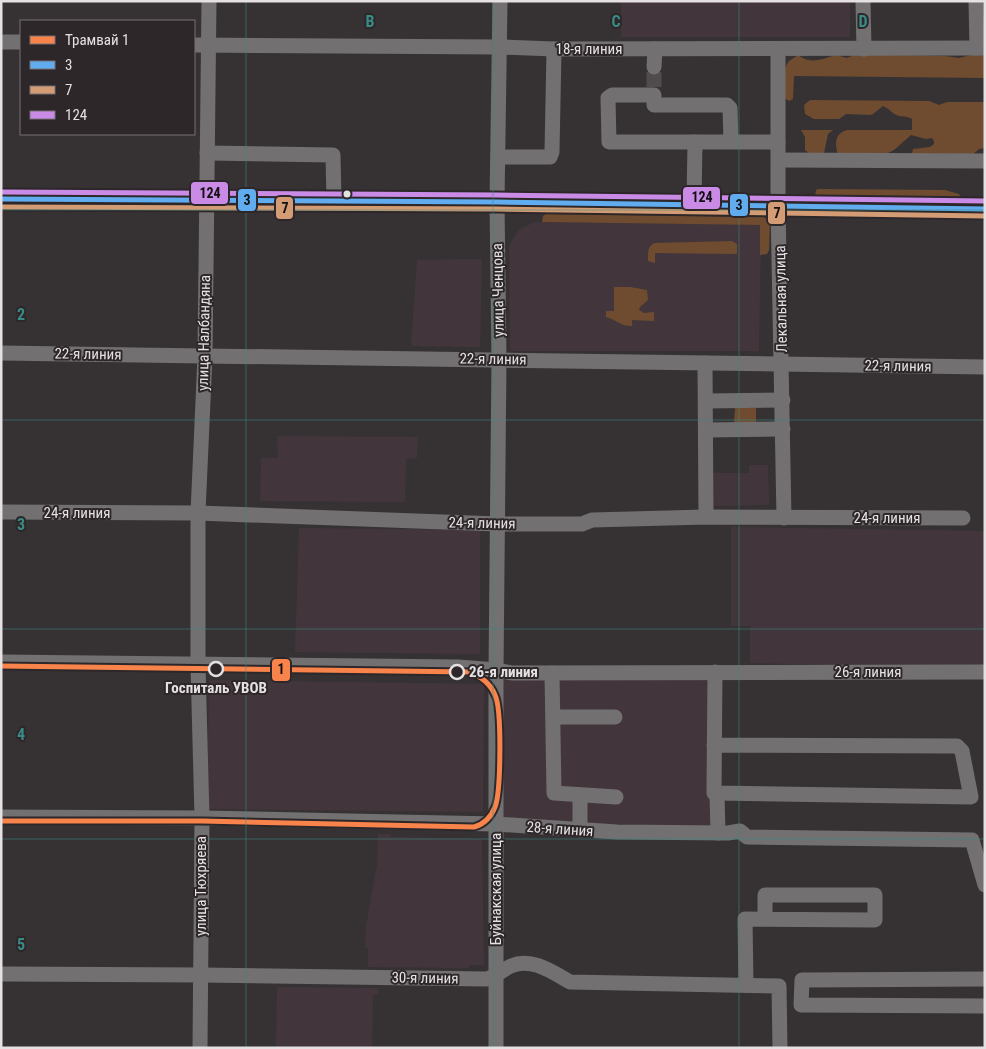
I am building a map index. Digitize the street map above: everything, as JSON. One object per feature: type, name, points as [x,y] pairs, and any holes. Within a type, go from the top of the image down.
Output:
[{"type":"street","name":"улица Налбандяна","points":[[198,665],[198,513],[204,356],[210,1]]},
{"type":"street","name":"улица Ченцова","points":[[496,670],[499,359],[497,202],[500,1]]},
{"type":"street","points":[[863,1],[864,49]]},
{"type":"street","points":[[976,1],[981,48]]},
{"type":"street","points":[[1,42],[20,42]]},
{"type":"street","name":"18-я линия","points":[[195,45],[554,49],[981,48]]},
{"type":"street","points":[[498,157],[550,157],[552,152],[554,49]]},
{"type":"street","points":[[654,67],[655,49]]},
{"type":"street","name":"Лекальная улица","points":[[778,49],[778,206],[784,518]]},
{"type":"street","points":[[731,142],[730,108],[727,106],[654,105],[654,91],[612,95],[608,98],[609,142],[731,142],[778,142]]},
{"type":"street","points":[[694,204],[695,142]]},
{"type":"street","points":[[207,153],[333,155],[334,201]]},
{"type":"street","points":[[779,160],[985,161]]},
{"type":"street","points":[[1,199],[694,204],[985,209]]},
{"type":"street","name":"22-я линия","points":[[1,353],[985,367]]},
{"type":"street","points":[[705,363],[706,517]]},
{"type":"street","points":[[706,401],[783,400]]},
{"type":"street","points":[[706,430],[783,430]]},
{"type":"street","name":"24-я линия","points":[[1,512],[198,513],[498,524],[582,524],[592,520],[706,517],[963,518]]},
{"type":"street","name":"26-я линия","points":[[1,662],[458,668],[496,670],[512,673],[985,672]]},
{"type":"street","name":"улица Тюхряева","points":[[198,665],[202,818],[200,1048]]},
{"type":"street","name":"Буйнакская улица","points":[[496,670],[496,1048]]},
{"type":"street","points":[[715,672],[714,790],[717,794],[723,833]]},
{"type":"street","points":[[552,673],[553,791],[556,794],[616,797]]},
{"type":"street","points":[[553,717],[614,717]]},
{"type":"street","points":[[714,745],[957,746],[962,751],[971,796],[717,794]]},
{"type":"street","points":[[580,796],[580,830]]},
{"type":"street","name":"28-я линия","points":[[1,817],[202,818],[496,824],[617,832],[723,833],[740,831],[747,837],[972,840],[985,885]]},
{"type":"street","points":[[746,985],[745,919],[875,920],[875,895],[765,895],[765,919]]},
{"type":"street","name":"30-я линия","points":[[1,974],[487,979],[508,967],[528,963],[540,966],[570,982],[780,986],[780,1048]]},
{"type":"street","points":[[985,980],[802,980],[801,1005],[985,1006]]},
{"type":"street","points":[[898,1005],[899,980]]},
{"type":"shaded area","points":[[621,1],[850,1],[850,37],[621,37]]},
{"type":"shaded area","points":[[975,54],[985,54],[985,78],[794,76],[793,99],[789,101],[783,97],[785,68],[789,61],[798,55],[807,60],[812,60],[836,55],[847,58],[854,55],[885,55],[959,58]]},
{"type":"shaded area","points":[[810,100],[929,101],[939,105],[947,102],[985,102],[985,148],[979,149],[972,155],[912,154],[913,149],[930,147],[934,144],[934,141],[932,138],[926,139],[911,135],[894,150],[886,154],[838,155],[836,140],[840,134],[847,130],[912,130],[912,119],[899,116],[883,106],[870,115],[846,114],[839,119],[814,119],[805,114],[804,105]]},
{"type":"shaded area","points":[[801,130],[833,130],[828,134],[824,153],[810,154],[805,150],[805,137]]},
{"type":"shaded area","points":[[818,189],[945,190],[960,196],[957,201],[951,202],[811,201],[811,198],[815,196]]},
{"type":"shaded area","points":[[546,214],[764,217],[770,222],[769,250],[767,254],[760,255],[760,225],[542,222],[543,216]]},
{"type":"shaded area","points":[[535,222],[761,225],[759,351],[510,351],[509,246],[519,230]]},
{"type":"shaded area","points":[[732,241],[737,244],[737,254],[655,253],[655,263],[648,261],[649,248],[655,243]]},
{"type":"shaded area","points":[[482,259],[480,347],[411,346],[417,260]]},
{"type":"shaded area","points":[[614,287],[647,290],[648,300],[639,310],[644,313],[654,312],[654,321],[632,320],[632,326],[628,326],[606,317],[606,311],[614,311]]},
{"type":"shaded area","points":[[735,408],[756,408],[756,424],[734,423]]},
{"type":"shaded area","points":[[277,436],[418,437],[417,458],[406,459],[405,502],[260,501],[261,458],[278,458]]},
{"type":"shaded area","points":[[749,465],[768,465],[769,505],[710,506],[711,473],[749,473]]},
{"type":"shaded area","points":[[731,527],[985,531],[985,669],[750,663],[750,626],[731,626]]},
{"type":"shaded area","points":[[299,528],[480,530],[480,654],[295,652]]},
{"type":"shaded area","points":[[709,677],[711,828],[510,823],[502,820],[501,684],[504,678]]},
{"type":"shaded area","points":[[209,680],[484,684],[483,812],[207,809]]},
{"type":"shaded area","points":[[378,834],[391,834],[391,837],[482,839],[484,965],[469,965],[469,968],[368,967],[368,948],[365,948],[366,926],[377,865]]},
{"type":"shaded area","points":[[277,987],[378,988],[378,994],[373,995],[372,1048],[276,1048]]},
{"type":"tunnel","points":[[654,67],[654,87]]},
{"type":"tram line","name":"1","points":[[1,666],[471,672],[485,681],[495,695],[499,716],[500,751],[499,785],[495,807],[487,820],[474,827],[202,821],[1,821]]},
{"type":"transit line","name":"124","points":[[1,192],[497,195],[985,201]]},
{"type":"transit line","name":"3","points":[[1,199],[497,202],[985,209]]},
{"type":"transit line","name":"7","points":[[1,207],[497,209],[985,216]]},
{"type":"place","name":"Госпиталь УВОВ","points":[[216,669]]},
{"type":"place","name":"26-я линия","points":[[457,672]]}]
